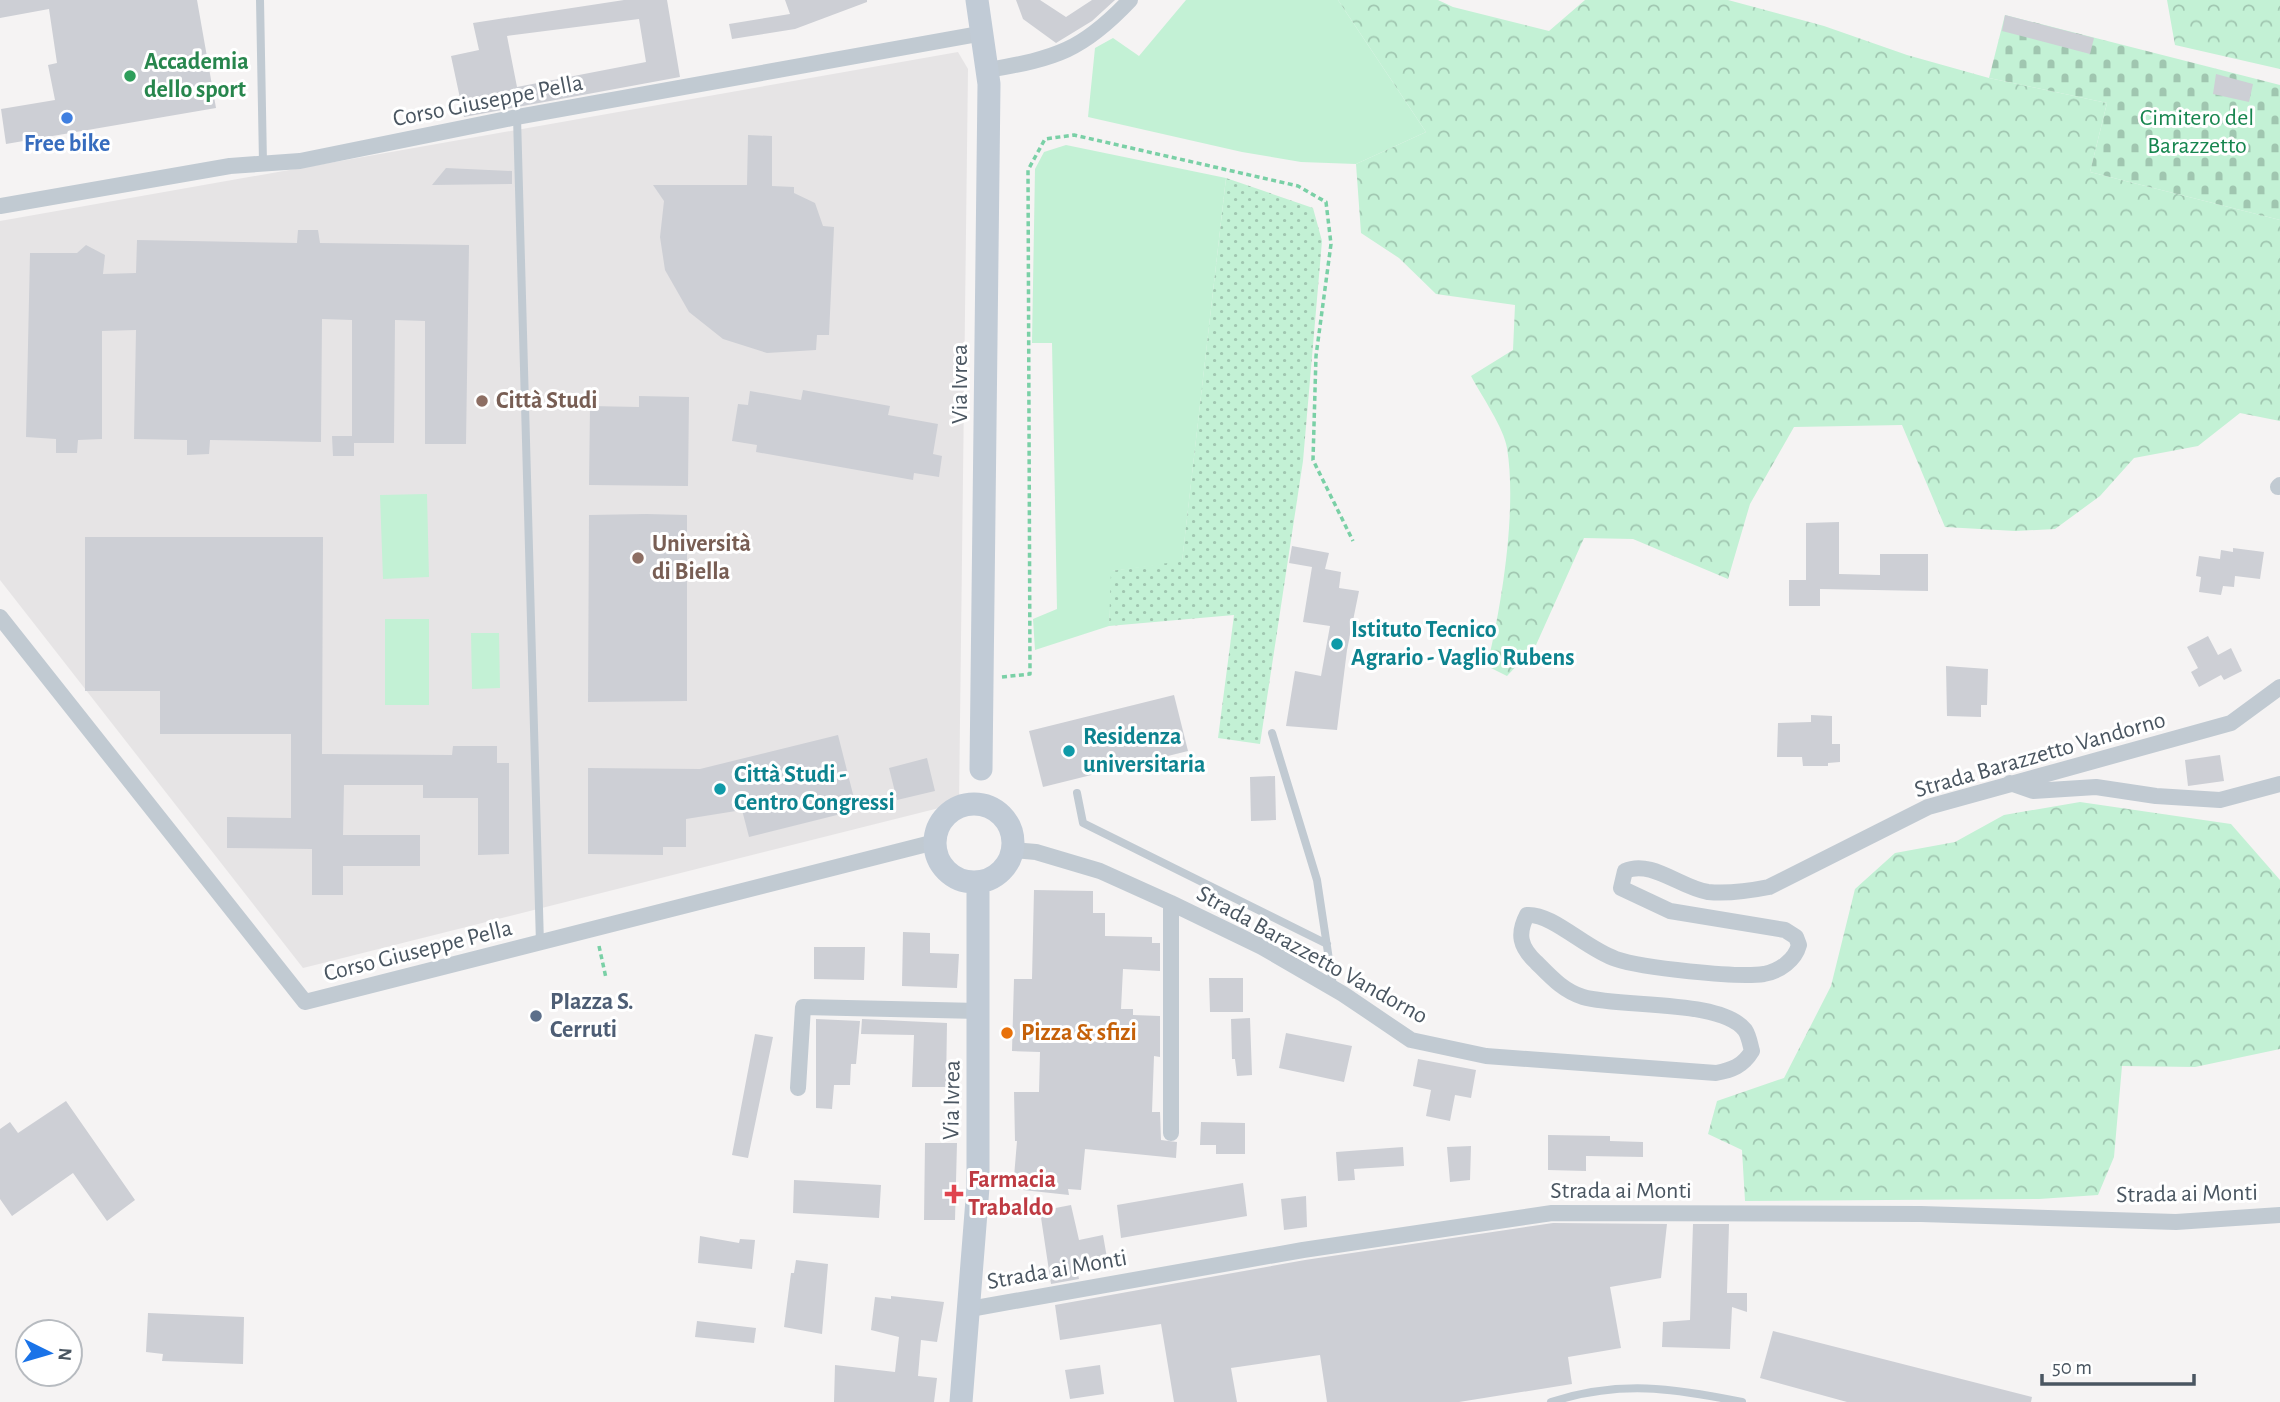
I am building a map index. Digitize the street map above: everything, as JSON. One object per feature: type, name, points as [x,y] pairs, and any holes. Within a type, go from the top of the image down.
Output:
[{"type":"main road","name":"Via Ivrea","points":[[977,0],[989,70],[980,804]]},
{"type":"main road","points":[[980,804],[992,808],[1009,826],[1013,850],[1000,872],[978,882],[953,876],[943,867],[935,842],[945,818],[967,805],[980,804]]},
{"type":"main road","name":"Via Ivrea","points":[[961,1402],[978,1187],[978,882]]},
{"type":"street","points":[[989,70],[1048,60],[1068,51],[1101,29],[1130,0]]},
{"type":"street","name":"Corso Giuseppe Pella","points":[[0,206],[230,166],[300,160],[517,117],[984,33]]},
{"type":"street","name":"Corso Giuseppe Pella","points":[[0,617],[305,1002],[540,945],[935,842]]},
{"type":"street","name":"Strada Barazzetto Vandorno","points":[[1013,850],[1036,852],[1100,871],[1171,903],[1262,947],[1334,989],[1411,1040],[1486,1056],[1716,1073],[1730,1070],[1747,1059],[1752,1051],[1744,1029],[1722,1015],[1581,997],[1560,986],[1525,951],[1520,937],[1527,915],[1538,914],[1550,919],[1590,948],[1618,960],[1649,966],[1765,974],[1788,963],[1797,955],[1800,945],[1796,937],[1785,930],[1670,911],[1621,888],[1625,871],[1635,866],[1648,869],[1676,882],[1707,891],[1740,892],[1769,887],[1928,807],[2156,746],[2231,723],[2280,687]]},
{"type":"street","points":[[2010,783],[2033,791],[2096,787],[2156,796],[2220,800],[2280,785]]},
{"type":"street","points":[[1171,903],[1171,1133]]},
{"type":"street","points":[[798,1088],[803,1007],[979,1011]]},
{"type":"street","name":"Strada ai Monti","points":[[970,1309],[1303,1250],[1552,1213],[1935,1215],[2176,1222],[2280,1215]]},
{"type":"lane","points":[[260,0],[264,163]]},
{"type":"lane","points":[[517,117],[540,945]]},
{"type":"lane","points":[[1272,733],[1317,880],[1334,989]]},
{"type":"lane","points":[[1077,793],[1083,823],[1327,944]]},
{"type":"lane","points":[[1551,1402],[1582,1392],[1621,1387],[1669,1388],[1742,1402]]},
{"type":"path","points":[[982,678],[1030,674],[1028,170],[1045,139],[1074,135],[1298,186],[1326,202],[1331,244],[1316,356],[1313,460],[1353,541]]},
{"type":"path","points":[[596,930],[606,978]]},
{"type":"shaded area","name":"Città Studi","points":[[958,52],[968,69],[959,803],[303,968],[0,580],[0,221]]},
{"type":"green space","points":[[1186,0],[1338,0],[1426,132],[1356,164],[1301,162],[1242,152],[1088,117],[1095,48],[1113,38],[1139,56]]},
{"type":"green space","points":[[1338,0],[1438,0],[1453,7],[1549,31],[1585,0],[1728,0],[1824,26],[1907,55],[1989,78],[2107,103],[2090,172],[2280,220],[2280,421],[2240,413],[2198,446],[2134,458],[2100,496],[2055,529],[2015,531],[1945,527],[1902,425],[1794,427],[1750,504],[1728,579],[1633,539],[1584,538],[1536,645],[1507,676],[1487,666],[1506,557],[1510,472],[1505,440],[1471,376],[1513,350],[1515,305],[1436,294],[1399,258],[1361,233],[1356,164],[1426,132]]},
{"type":"green space","points":[[2167,0],[2280,0],[2280,69],[2175,45]]},
{"type":"green space","name":"Cimitero del Barazzetto","points":[[2005,15],[2280,85],[2280,220],[2090,172],[2107,103],[1989,78]]},
{"type":"green space","points":[[1066,145],[1226,178],[1182,562],[1112,571],[1109,626],[1035,650],[1033,619],[1057,609],[1052,343],[1032,343],[1035,169],[1044,152]]},
{"type":"green space","points":[[1226,178],[1313,208],[1322,241],[1303,461],[1260,744],[1218,738],[1234,615],[1109,626],[1111,571],[1182,561]]},
{"type":"green space","points":[[427,494],[429,577],[383,579],[380,495]]},
{"type":"green space","points":[[385,619],[429,619],[429,705],[385,705]]},
{"type":"green space","points":[[471,633],[499,633],[500,688],[472,689]]},
{"type":"green space","points":[[2080,802],[2231,824],[2280,880],[2280,1049],[2195,1067],[2122,1066],[2114,1157],[2098,1195],[2039,1199],[1745,1201],[1742,1150],[1708,1134],[1717,1101],[1784,1078],[1831,986],[1855,889],[1895,853],[1955,842],[2004,815]]},
{"type":"building","name":"Accademia dello sport","points":[[0,0],[197,0],[216,108],[6,144],[1,109],[55,100],[48,65],[57,63],[49,9],[0,18]]},
{"type":"building","points":[[624,0],[667,0],[680,77],[464,117],[451,56],[479,50],[473,23]],"holes":[[[639,19],[646,62],[517,87],[507,36]]]},
{"type":"building","points":[[785,0],[867,2],[795,29],[732,39],[729,24],[790,14]]},
{"type":"building","points":[[1016,0],[1040,0],[1066,17],[1092,0],[1115,0],[1092,21],[1056,43],[1023,19]]},
{"type":"building","points":[[2005,15],[2094,38],[2090,54],[2002,31]]},
{"type":"building","points":[[2216,74],[2253,84],[2249,102],[2213,94]]},
{"type":"building","points":[[748,135],[772,136],[772,186],[794,187],[794,193],[815,203],[823,226],[834,227],[829,335],[817,335],[816,350],[767,353],[723,339],[689,312],[665,270],[660,237],[664,201],[653,185],[747,185]]},
{"type":"building","points":[[446,168],[512,171],[512,184],[432,185]]},
{"type":"building","points":[[298,230],[318,230],[320,243],[469,245],[466,444],[425,444],[425,321],[395,320],[394,443],[354,443],[354,456],[333,456],[332,436],[352,436],[352,320],[322,319],[321,442],[210,440],[209,454],[187,455],[187,440],[134,439],[136,330],[102,331],[102,439],[78,440],[77,453],[56,453],[56,439],[26,437],[30,253],[77,253],[86,245],[105,255],[103,274],[136,273],[137,240],[297,243]]},
{"type":"building","points":[[803,390],[890,406],[888,415],[938,424],[933,454],[942,456],[939,477],[914,473],[913,480],[756,452],[757,445],[732,441],[738,404],[748,405],[750,391],[801,400]]},
{"type":"building","points":[[639,396],[689,397],[688,486],[589,485],[590,406],[639,407]]},
{"type":"building","points":[[589,515],[687,515],[687,701],[588,702]]},
{"type":"building","points":[[1839,522],[1839,574],[1880,575],[1880,554],[1928,554],[1928,591],[1820,589],[1820,606],[1789,606],[1789,580],[1806,580],[1806,523]]},
{"type":"building","points":[[85,537],[323,537],[322,754],[452,755],[453,746],[497,746],[497,763],[509,763],[509,854],[478,855],[478,798],[423,798],[423,785],[344,785],[343,835],[420,835],[420,866],[343,866],[343,895],[312,895],[312,849],[227,848],[227,817],[291,818],[291,734],[160,734],[160,691],[85,691]]},
{"type":"building","name":"Istituto Tecnico Agrario - Vaglio Rubens","points":[[1292,546],[1329,553],[1325,569],[1341,572],[1339,588],[1359,591],[1347,650],[1337,730],[1286,726],[1295,671],[1321,676],[1330,626],[1303,622],[1312,567],[1289,563]]},
{"type":"building","points":[[2233,548],[2264,552],[2260,579],[2235,576],[2234,587],[2223,586],[2221,595],[2199,592],[2201,577],[2196,576],[2199,556],[2220,559],[2221,550],[2233,552]]},
{"type":"building","points":[[2208,636],[2218,655],[2231,648],[2242,671],[2224,680],[2221,675],[2199,687],[2191,672],[2198,668],[2187,647]]},
{"type":"building","points":[[1946,666],[1988,669],[1987,705],[1981,705],[1981,717],[1947,716]]},
{"type":"building","points":[[1174,695],[1188,751],[1043,787],[1029,731]]},
{"type":"building","points":[[1811,715],[1832,716],[1832,744],[1840,744],[1840,762],[1828,763],[1828,766],[1803,766],[1802,757],[1777,757],[1778,723],[1811,722]]},
{"type":"building","name":"Città Studi - Centro Congressi","points":[[838,735],[857,810],[749,837],[742,810],[686,819],[686,847],[663,847],[663,855],[588,854],[588,768],[700,769]]},
{"type":"building","points":[[2220,755],[2224,781],[2188,786],[2185,760]]},
{"type":"building","points":[[927,758],[935,791],[897,800],[889,768]]},
{"type":"building","points":[[1275,776],[1276,820],[1251,821],[1250,777]]},
{"type":"building","points":[[1034,890],[1093,891],[1093,913],[1105,913],[1105,936],[1152,937],[1152,943],[1160,943],[1160,971],[1123,969],[1121,1009],[1133,1009],[1133,1015],[1160,1016],[1160,1057],[1154,1056],[1152,1112],[1160,1112],[1161,1140],[1177,1142],[1176,1158],[1085,1149],[1081,1190],[1068,1189],[1069,1195],[1013,1189],[1017,1141],[1014,1092],[1039,1092],[1040,1052],[1012,1051],[1014,979],[1032,979]]},
{"type":"building","points":[[903,932],[930,933],[930,953],[959,954],[957,988],[902,986]]},
{"type":"building","points":[[814,947],[865,947],[864,980],[814,979]]},
{"type":"building","points":[[1209,978],[1243,978],[1243,1012],[1210,1012]]},
{"type":"building","points":[[1250,1018],[1252,1075],[1237,1076],[1235,1059],[1232,1059],[1231,1019]]},
{"type":"building","points":[[816,1019],[860,1021],[856,1064],[851,1064],[850,1085],[834,1085],[832,1109],[816,1108]]},
{"type":"building","points":[[862,1019],[947,1023],[946,1087],[912,1087],[914,1035],[861,1034]]},
{"type":"building","points":[[1286,1033],[1352,1046],[1344,1082],[1279,1068]]},
{"type":"building","points":[[755,1034],[773,1037],[748,1158],[732,1155]]},
{"type":"building","points":[[1418,1059],[1476,1070],[1471,1098],[1455,1095],[1450,1121],[1426,1116],[1431,1090],[1413,1086]]},
{"type":"building","points":[[66,1101],[135,1200],[107,1221],[73,1173],[12,1216],[0,1199],[0,1129],[10,1122],[18,1133]]},
{"type":"building","points":[[1201,1122],[1245,1123],[1245,1154],[1216,1154],[1216,1145],[1200,1145]]},
{"type":"building","points":[[1548,1135],[1610,1136],[1610,1141],[1643,1142],[1643,1157],[1586,1156],[1586,1171],[1548,1170]]},
{"type":"building","points":[[925,1143],[957,1143],[955,1220],[924,1220]]},
{"type":"building","points":[[1471,1146],[1470,1180],[1450,1182],[1447,1147]]},
{"type":"building","points":[[1403,1147],[1404,1166],[1354,1169],[1355,1180],[1338,1181],[1336,1152]]},
{"type":"building","points":[[794,1180],[881,1185],[879,1218],[793,1213]]},
{"type":"building","points":[[1243,1183],[1247,1216],[1121,1238],[1117,1205]]},
{"type":"building","points":[[1306,1196],[1307,1227],[1284,1230],[1281,1199]]},
{"type":"building","points":[[1071,1205],[1079,1240],[1103,1235],[1107,1258],[1076,1264],[1079,1279],[1051,1284],[1040,1211]]},
{"type":"building","points":[[1553,1223],[1667,1224],[1661,1278],[1610,1287],[1621,1348],[1568,1357],[1572,1384],[1459,1402],[1327,1402],[1320,1355],[1231,1368],[1237,1402],[1174,1402],[1161,1324],[1060,1340],[1055,1305],[1305,1260]]},
{"type":"building","points":[[1693,1224],[1729,1224],[1727,1293],[1747,1293],[1747,1312],[1732,1307],[1730,1349],[1662,1347],[1663,1322],[1690,1320]]},
{"type":"building","points":[[700,1236],[739,1243],[740,1239],[755,1240],[752,1269],[698,1263]]},
{"type":"building","points":[[796,1260],[828,1264],[822,1334],[784,1327],[791,1273],[794,1273]]},
{"type":"building","points":[[891,1296],[944,1302],[937,1342],[921,1340],[918,1376],[937,1378],[934,1402],[834,1402],[835,1365],[895,1372],[899,1337],[871,1330],[875,1297],[891,1299]]},
{"type":"building","points":[[148,1313],[244,1317],[243,1364],[162,1361],[163,1354],[146,1352]]},
{"type":"building","points":[[697,1321],[756,1328],[754,1343],[695,1337]]},
{"type":"building","points":[[1773,1331],[2032,1397],[2031,1402],[1847,1402],[1760,1378]]},
{"type":"building","points":[[1100,1365],[1104,1394],[1070,1399],[1065,1370]]},
{"type":"place","name":"Accademia dello sport","points":[[130,76]]},
{"type":"place","name":"Free bike","points":[[67,118]]},
{"type":"place","name":"Città Studi","points":[[482,401]]},
{"type":"place","name":"Università di Biella","points":[[638,558]]},
{"type":"place","name":"Istituto Tecnico Agrario - Vaglio Rubens","points":[[1337,644]]},
{"type":"place","name":"Residenza universitaria","points":[[1069,751]]},
{"type":"place","name":"Città Studi - Centro Congressi","points":[[720,789]]},
{"type":"place","name":"PIazza S. Cerruti","points":[[536,1016]]},
{"type":"place","name":"Pizza & sfizi","points":[[1007,1033]]},
{"type":"place","name":"Farmacia Trabaldo","points":[[954,1194]]}]
